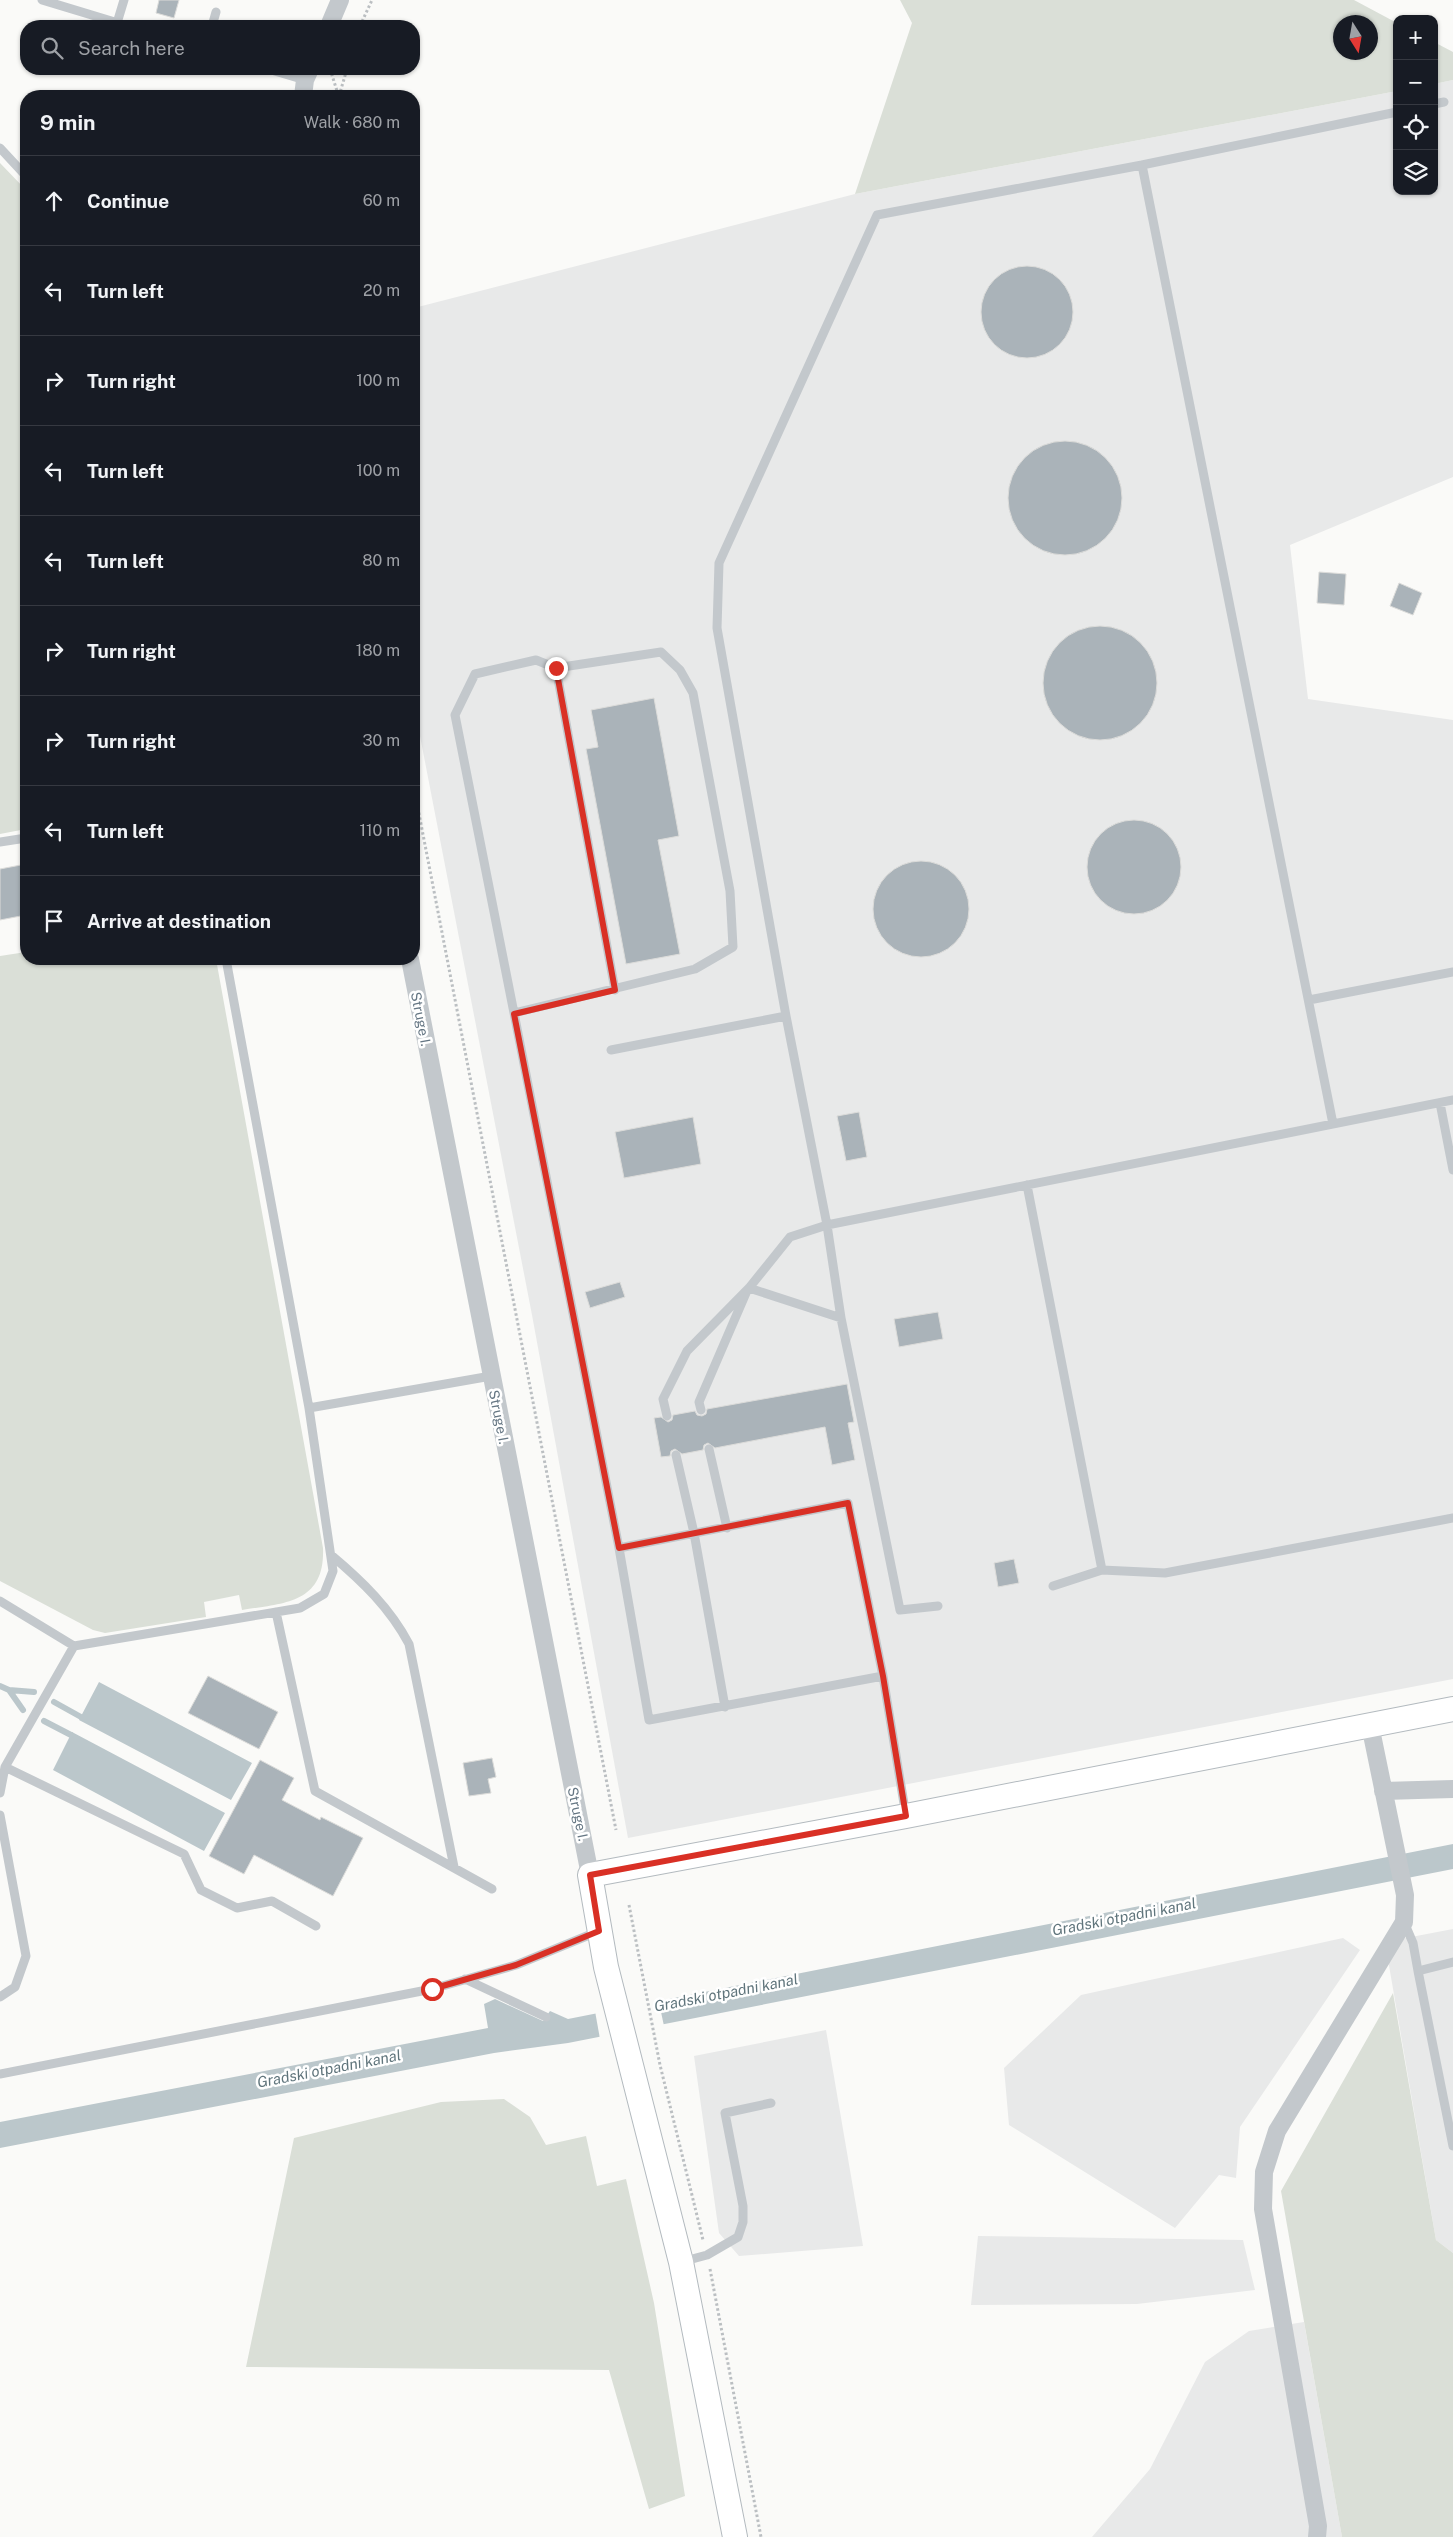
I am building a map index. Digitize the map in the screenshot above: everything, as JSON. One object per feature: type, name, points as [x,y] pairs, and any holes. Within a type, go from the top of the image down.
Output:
[{"type":"street","points":[[331,20],[340,0]]},
{"type":"street","name":"Struge I.","points":[[411,965],[590,1875]]},
{"type":"street","points":[[735,2537],[681,2262],[606,1967],[590,1875],[906,1816],[1453,1709]]},
{"type":"street","points":[[1317,2537],[1318,2526],[1263,2209],[1264,2172],[1276,2131],[1404,1922],[1405,1895],[1370,1725]]},
{"type":"street","points":[[1383,1791],[1453,1789]]},
{"type":"lane","points":[[42,0],[107,20]]},
{"type":"lane","points":[[118,20],[124,0]]},
{"type":"lane","points":[[214,20],[216,12]]},
{"type":"lane","points":[[286,75],[306,82]]},
{"type":"lane","points":[[938,1606],[900,1610],[841,1318],[827,1225],[786,1016],[717,628],[719,564],[877,215],[1142,165],[1393,113]]},
{"type":"lane","points":[[0,148],[20,170]]},
{"type":"lane","points":[[1142,165],[1333,1124]]},
{"type":"lane","points":[[514,1014],[695,969],[733,947],[730,891],[693,693],[680,670],[661,652],[556,668],[536,660],[475,674],[455,715],[619,1548],[650,1720],[883,1676]]},
{"type":"lane","points":[[556,668],[615,990]]},
{"type":"lane","points":[[0,842],[20,839]]},
{"type":"lane","points":[[0,1602],[74,1646],[300,1608],[324,1594],[333,1571],[309,1408],[227,965]]},
{"type":"lane","points":[[1309,1000],[1453,972]]},
{"type":"lane","points":[[611,1050],[786,1016]]},
{"type":"lane","points":[[667,1416],[663,1399],[687,1351],[749,1288],[790,1237],[827,1225],[1453,1100]]},
{"type":"lane","points":[[1440,1103],[1453,1170]]},
{"type":"lane","points":[[1027,1185],[1102,1570]]},
{"type":"lane","points":[[749,1288],[841,1318]]},
{"type":"lane","points":[[701,1410],[699,1402],[749,1288]]},
{"type":"lane","points":[[309,1408],[491,1376]]},
{"type":"lane","points":[[709,1449],[727,1528]]},
{"type":"lane","points":[[676,1455],[694,1533],[725,1707]]},
{"type":"lane","points":[[619,1548],[848,1503],[883,1676],[906,1816]]},
{"type":"lane","points":[[1054,1586],[1102,1570],[1165,1573],[1453,1518]]},
{"type":"lane","points":[[331,1555],[362,1581],[397,1621],[409,1644],[454,1867]]},
{"type":"lane","points":[[276,1612],[316,1791],[492,1889]]},
{"type":"lane","points":[[0,1794],[6,1767],[74,1646]]},
{"type":"lane","points":[[6,1767],[184,1854],[201,1890],[237,1908],[272,1901],[316,1926]]},
{"type":"lane","points":[[0,1815],[26,1956],[15,1987],[0,1997]]},
{"type":"lane","points":[[1404,1922],[1413,1943],[1451,2126],[1453,2146]]},
{"type":"lane","points":[[0,2074],[432,1989],[516,1965],[599,1931]]},
{"type":"lane","points":[[1418,1971],[1453,1962]]},
{"type":"lane","points":[[465,1979],[546,2016]]},
{"type":"lane","points":[[681,2262],[707,2255],[738,2237],[743,2222],[743,2206],[725,2113],[771,2103]]},
{"type":"path","points":[[363,20],[372,0]]},
{"type":"path","points":[[332,75],[337,90]]},
{"type":"path","points":[[341,90],[345,75]]},
{"type":"path","points":[[420,819],[616,1830]]},
{"type":"path","points":[[629,1905],[660,2065],[703,2241]]},
{"type":"path","points":[[710,2269],[761,2537]]},
{"type":"shaded area","points":[[900,0],[1354,0],[1393,21],[1393,92],[855,194],[912,23]]},
{"type":"shaded area","points":[[1438,44],[1453,52],[1453,80],[1438,83]]},
{"type":"shaded area","points":[[1453,80],[1453,477],[1290,545],[1308,699],[1453,720],[1453,1679],[628,1838],[532,1315],[420,736],[420,306],[855,194],[1393,92],[1393,195],[1438,195],[1438,83]]},
{"type":"shaded area","points":[[0,163],[20,184],[20,830],[0,834]]},
{"type":"shaded area","points":[[20,953],[20,965],[217,965],[323,1548],[322,1566],[317,1580],[310,1590],[299,1597],[287,1602],[242,1610],[239,1595],[204,1602],[206,1617],[105,1633],[93,1630],[0,1581],[0,956]]},
{"type":"shaded area","points":[[1453,1929],[1453,2253],[1436,2240],[1385,1942]]},
{"type":"shaded area","points":[[1343,1938],[1360,1950],[1240,2127],[1236,2178],[1219,2175],[1175,2228],[1009,2125],[1004,2068],[1081,1995]]},
{"type":"shaded area","points":[[1393,1993],[1436,2240],[1453,2253],[1453,2537],[1342,2537],[1281,2191]]},
{"type":"shaded area","points":[[826,2030],[863,2246],[739,2256],[719,2233],[694,2056]]},
{"type":"shaded area","points":[[504,2099],[530,2117],[546,2145],[586,2136],[597,2186],[626,2179],[654,2303],[685,2496],[649,2509],[609,2370],[246,2367],[294,2138],[441,2102]]},
{"type":"shaded area","points":[[978,2236],[1243,2240],[1255,2290],[1137,2304],[971,2305]]},
{"type":"shaded area","points":[[1304,2322],[1342,2537],[1092,2537],[1150,2469],[1205,2362],[1249,2331]]},
{"type":"water","points":[[99,1682],[252,1763],[231,1800],[79,1720]]},
{"type":"water","points":[[72,1732],[225,1813],[204,1851],[53,1770]]},
{"type":"water","name":"Gradski otpadni kanal","points":[[1453,1844],[1453,1869],[568,2043],[494,2053],[0,2148],[0,2122],[488,2028],[484,2004],[495,1999],[543,2021],[550,2011],[568,2019]]},
{"type":"pier","points":[[658,1998],[664,2026],[600,2039],[595,2011]]},
{"type":"building","points":[[159,0],[179,0],[174,18],[156,13]]},
{"type":"building","points":[[1027,266],[1045,269],[1060,279],[1070,294],[1073,312],[1070,330],[1060,345],[1045,355],[1027,358],[1009,355],[994,345],[984,330],[981,312],[984,294],[994,279],[1009,269]]},
{"type":"building","points":[[1065,441],[1087,446],[1105,458],[1117,476],[1122,498],[1117,520],[1105,538],[1087,550],[1065,555],[1043,550],[1025,538],[1013,520],[1008,498],[1013,476],[1025,458],[1043,446]]},
{"type":"building","points":[[1319,572],[1346,574],[1344,605],[1317,603]]},
{"type":"building","points":[[1399,583],[1422,593],[1413,615],[1390,606]]},
{"type":"building","points":[[1100,626],[1122,631],[1140,643],[1152,661],[1157,683],[1152,705],[1140,723],[1122,735],[1100,740],[1078,735],[1060,723],[1048,705],[1043,683],[1048,661],[1060,643],[1078,631]]},
{"type":"building","points":[[654,698],[679,836],[658,840],[680,954],[626,964],[586,749],[598,747],[591,710]]},
{"type":"building","points":[[1134,820],[1152,823],[1167,834],[1178,849],[1181,867],[1178,885],[1167,900],[1152,911],[1134,914],[1116,911],[1101,900],[1090,885],[1087,867],[1090,849],[1101,834],[1116,823]]},
{"type":"building","points":[[921,861],[939,865],[955,875],[965,891],[969,909],[965,927],[955,943],[939,953],[921,957],[903,953],[887,943],[877,927],[873,909],[877,891],[887,875],[903,865]]},
{"type":"building","points":[[20,865],[20,916],[0,920],[0,869]]},
{"type":"building","points":[[859,1112],[867,1157],[846,1161],[837,1116]]},
{"type":"building","points":[[693,1117],[701,1164],[624,1178],[615,1132]]},
{"type":"building","points":[[620,1282],[625,1297],[590,1308],[585,1292]]},
{"type":"building","points":[[938,1312],[943,1339],[899,1347],[894,1319]]},
{"type":"building","points":[[847,1384],[854,1422],[848,1423],[855,1460],[832,1465],[825,1427],[715,1448],[708,1443],[704,1445],[703,1450],[682,1454],[675,1449],[671,1451],[670,1456],[661,1457],[654,1418],[661,1417],[668,1422],[672,1420],[673,1415],[695,1411],[697,1415],[702,1416],[706,1414],[707,1409]]},
{"type":"building","points":[[1014,1559],[1019,1583],[998,1587],[994,1563]]},
{"type":"building","points":[[208,1676],[278,1712],[259,1749],[188,1713]]},
{"type":"building","points":[[492,1758],[496,1777],[488,1779],[491,1793],[469,1796],[463,1763]]},
{"type":"building","points":[[260,1760],[294,1778],[282,1800],[320,1820],[321,1817],[363,1838],[333,1896],[254,1855],[244,1874],[209,1856]]},
{"type":"waterway","points":[[0,1686],[9,1690],[23,1710]]},
{"type":"waterway","points":[[9,1690],[34,1692]]},
{"type":"waterway","points":[[54,1702],[81,1717]]},
{"type":"waterway","points":[[44,1721],[71,1735]]},
{"type":"route","points":[[432,1989],[516,1965],[599,1931],[590,1875],[623,1867],[906,1816],[883,1676],[848,1503],[619,1548],[514,1014],[615,990],[556,668]]}]
